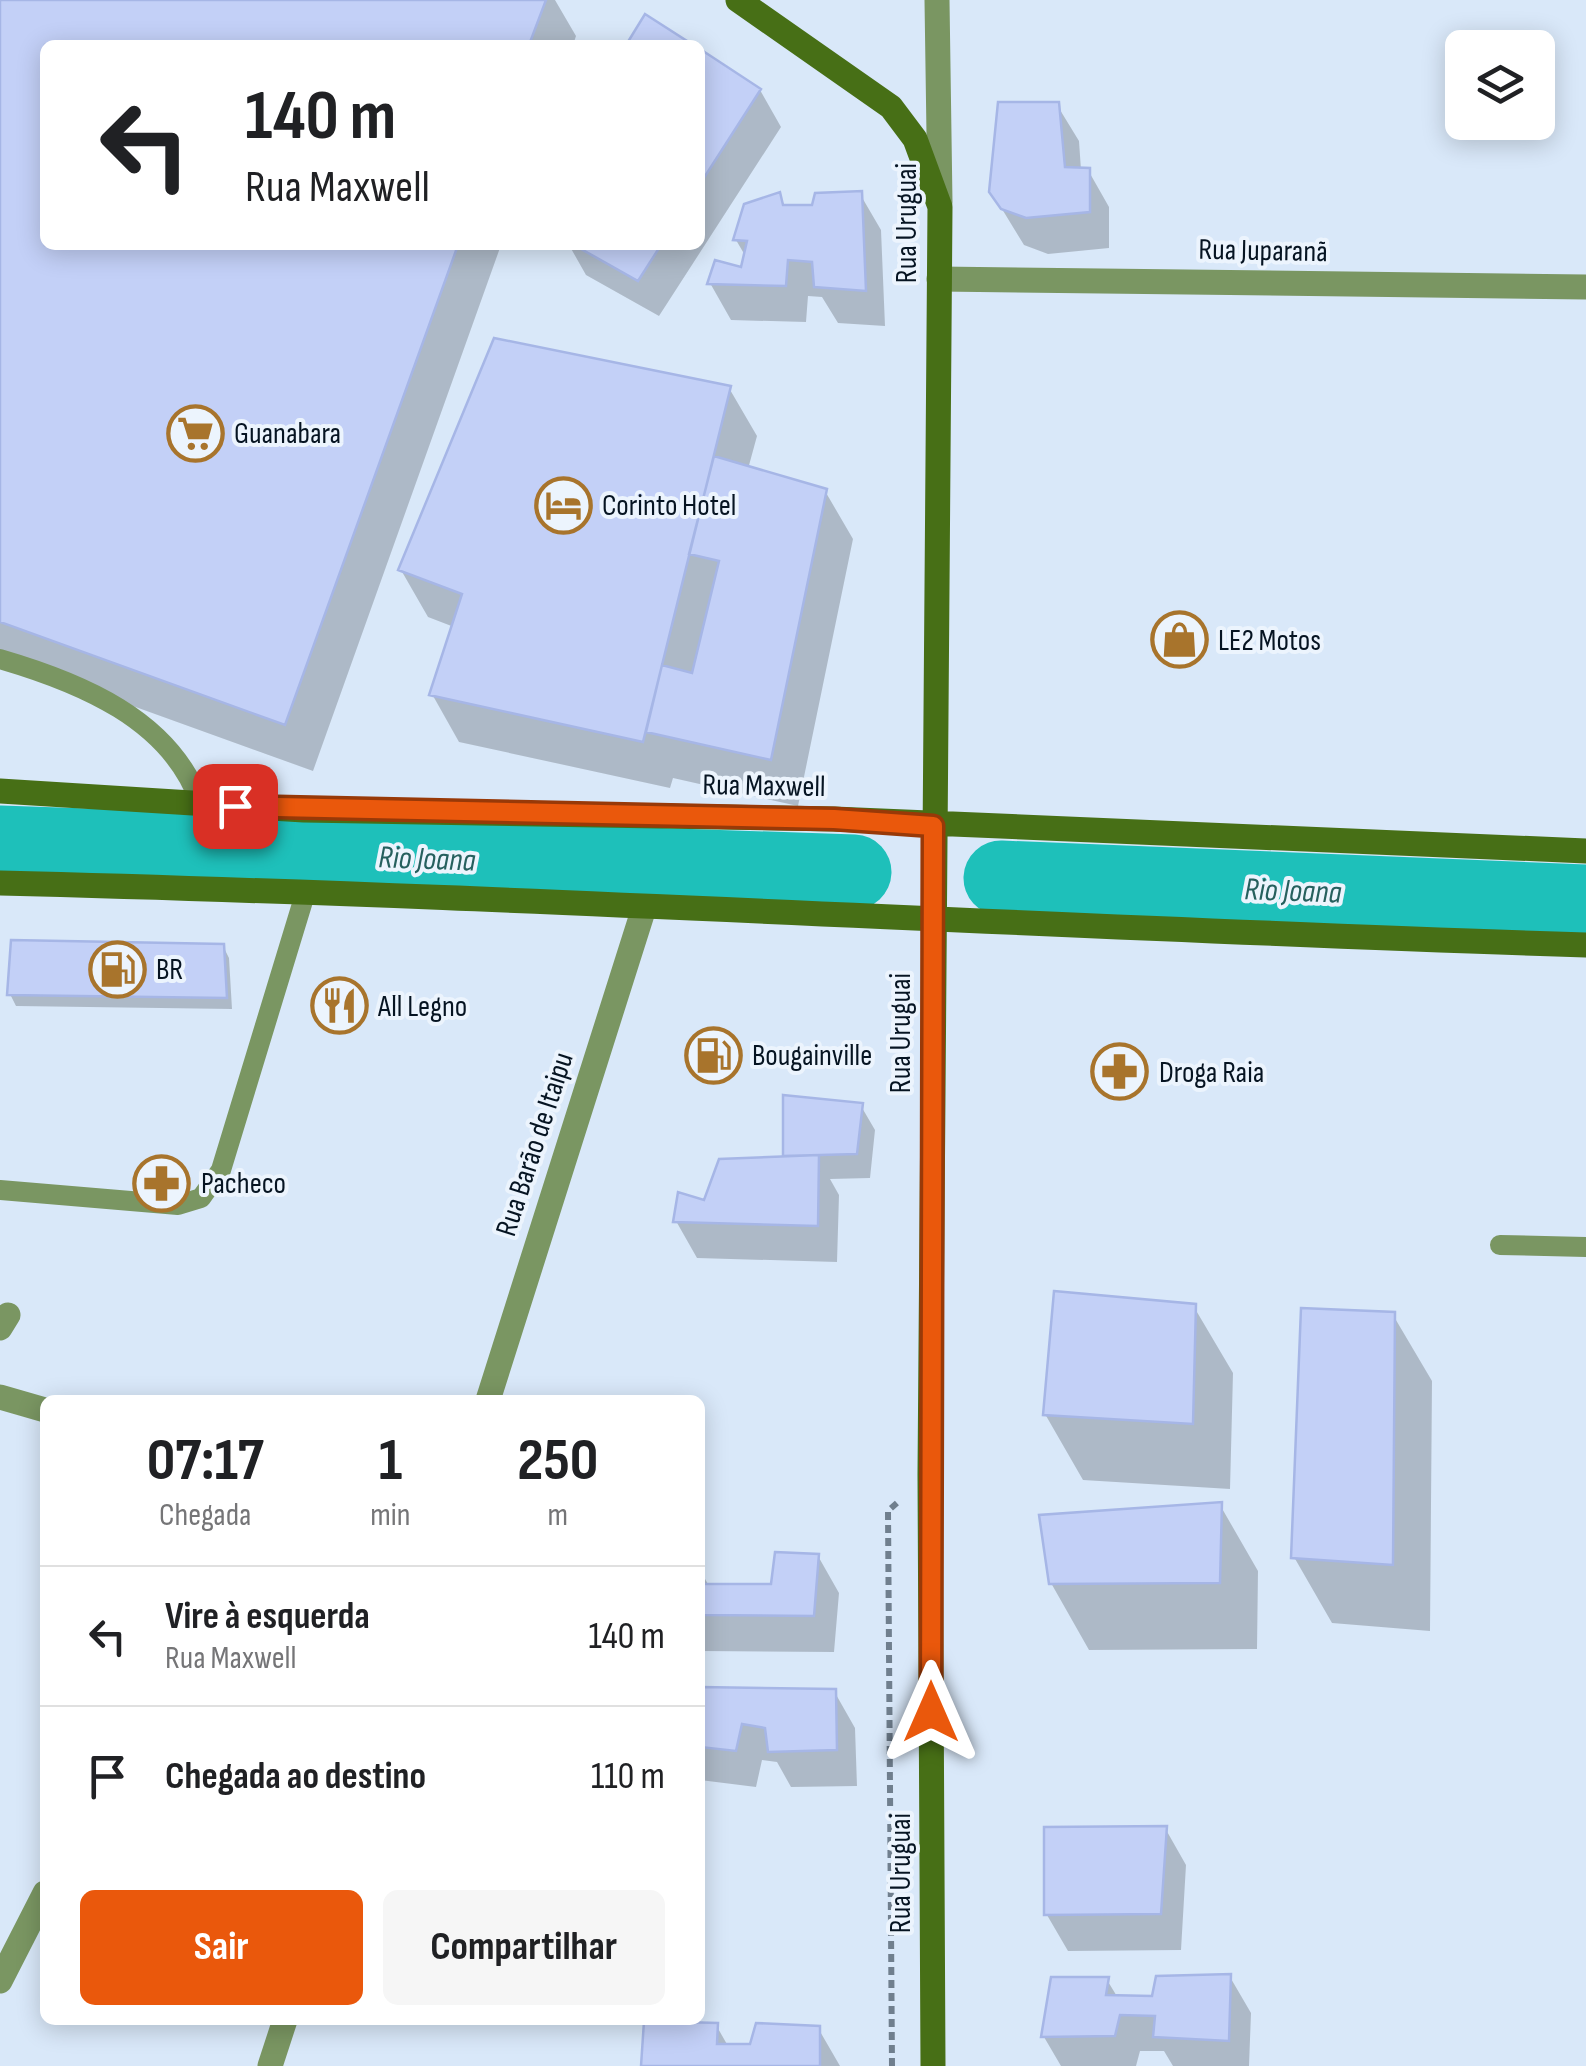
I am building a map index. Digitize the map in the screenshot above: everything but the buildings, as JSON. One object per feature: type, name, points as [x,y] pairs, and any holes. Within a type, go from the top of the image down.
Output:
[{"type":"main road","points":[[738,0],[892,107],[915,139],[940,207]]},
{"type":"main road","name":"Rua Uruguai","points":[[933,2066],[930,1475],[940,207]]},
{"type":"main road","name":"Rua Maxwell","points":[[0,792],[304,810],[834,819],[1586,851]]},
{"type":"main road","points":[[0,883],[306,891],[934,922],[1586,946]]},
{"type":"street","name":"Rua Uruguai","points":[[937,0],[940,207]]},
{"type":"street","name":"Rua Juparanã","points":[[939,279],[1586,287]]},
{"type":"street","name":"Rua Barão de Itaipu","points":[[490,1395],[644,908]]},
{"type":"street","points":[[0,1397],[40,1409]]},
{"type":"street","points":[[0,1980],[40,1904]]},
{"type":"street","points":[[270,2066],[284,2025]]},
{"type":"lane","points":[[0,659],[58,676],[140,721],[175,756],[200,804]]},
{"type":"lane","points":[[0,1190],[178,1205],[201,1198],[221,1170],[306,891]]},
{"type":"lane","points":[[1500,1244],[1586,1247]]},
{"type":"path","points":[[892,2066],[888,1511],[930,1475]]},
{"type":"waterway","name":"Rio Joana","points":[[0,843],[854,872]]},
{"type":"waterway","name":"Rio Joana","points":[[1001,878],[1586,902]]},
{"type":"place","name":"Guanabara","points":[[195,433]]},
{"type":"place","name":"Corinto Hotel","points":[[563,505]]},
{"type":"place","name":"LE2 Motos","points":[[1179,640]]},
{"type":"place","name":"BR","points":[[117,969]]},
{"type":"place","name":"All Legno","points":[[339,1006]]},
{"type":"place","name":"Bougainville","points":[[713,1055]]},
{"type":"place","name":"Droga Raia","points":[[1120,1072]]},
{"type":"place","name":"Pacheco","points":[[162,1183]]},
{"type":"route","points":[[235,806],[834,819],[933,826],[931,1712]]}]
